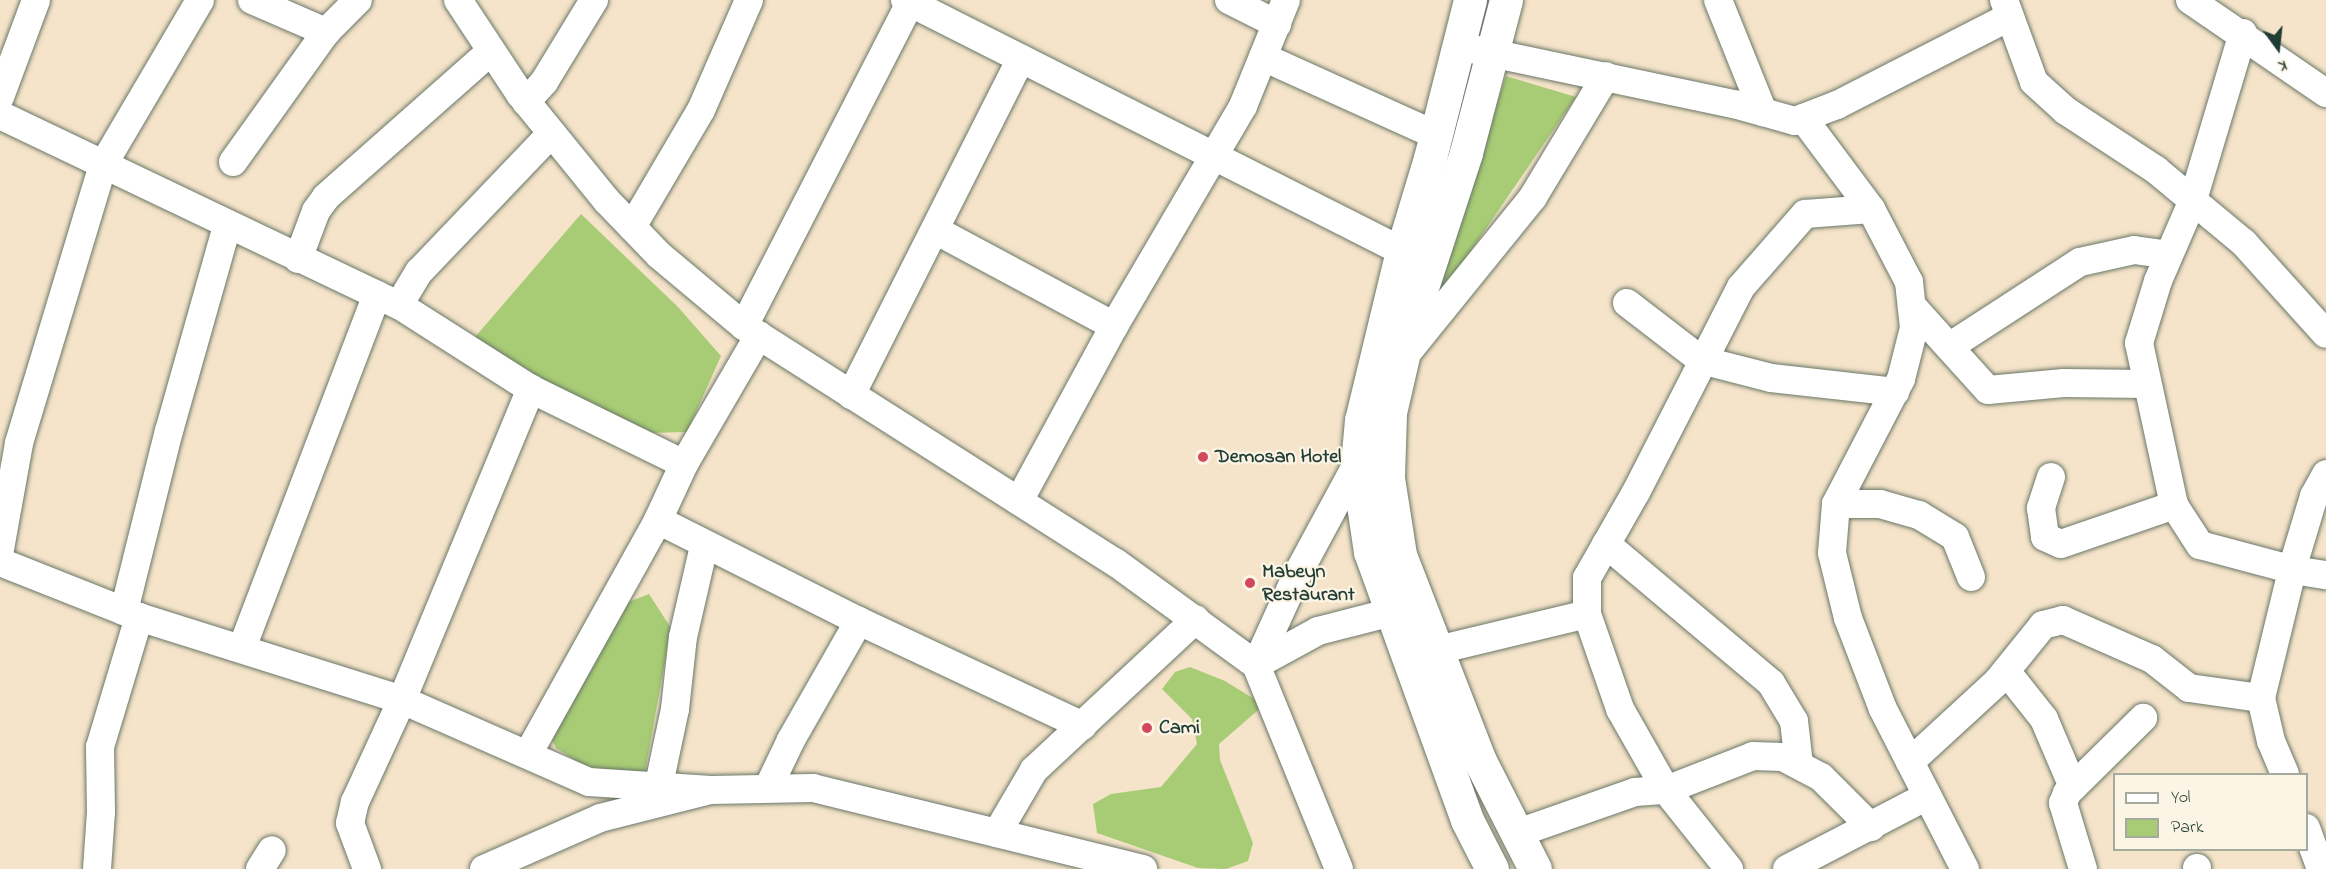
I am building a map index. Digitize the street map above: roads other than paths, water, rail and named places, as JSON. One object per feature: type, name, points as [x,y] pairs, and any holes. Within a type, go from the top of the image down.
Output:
[{"type":"main road","points":[[1470,0],[1436,135],[1401,251],[1361,420],[1357,464],[1370,552],[1467,820],[1492,869]]},
{"type":"main road","points":[[1506,0],[1402,359],[1389,413],[1388,478],[1400,555],[1480,761],[1535,869]]},
{"type":"street","points":[[0,97],[36,0]]},
{"type":"street","points":[[0,549],[10,439],[103,165],[200,0]]},
{"type":"street","points":[[252,0],[326,32]]},
{"type":"street","points":[[233,162],[326,32],[358,0]]},
{"type":"street","points":[[458,0],[526,102],[632,227],[659,255],[751,331],[1115,562],[1256,665],[1339,869]]},
{"type":"street","points":[[526,102],[544,82],[594,0]]},
{"type":"street","points":[[632,227],[700,110],[749,0]]},
{"type":"street","points":[[1020,501],[1114,326],[1243,106],[1281,12],[1229,0]]},
{"type":"street","points":[[1718,0],[1762,112]]},
{"type":"street","points":[[2190,0],[2243,33],[2326,93]]},
{"type":"street","points":[[528,754],[658,520],[908,1],[1401,251]]},
{"type":"street","points":[[1458,47],[1492,51],[1606,76],[1795,121],[1837,105],[2007,9],[2034,82],[2066,111],[2157,170],[2244,243],[2326,334]]},
{"type":"street","points":[[2243,33],[2193,200],[2169,255],[2139,343],[2174,506],[2200,545],[2293,570],[2326,575]]},
{"type":"street","points":[[298,259],[316,211],[326,197],[491,51]]},
{"type":"street","points":[[1263,57],[1436,135]]},
{"type":"street","points":[[851,395],[937,231],[1021,59]]},
{"type":"street","points":[[1402,359],[1533,197],[1606,76]]},
{"type":"street","points":[[0,115],[226,226],[388,300],[531,389],[684,464]]},
{"type":"street","points":[[1803,118],[1871,209],[1909,282],[1914,328],[1894,392],[1836,504],[1832,553],[1848,618],[1883,709],[1965,869]]},
{"type":"street","points":[[242,648],[388,300],[419,272],[552,133]]},
{"type":"street","points":[[1729,869],[1666,790],[1620,709],[1587,614],[1587,578],[1741,287],[1805,214],[1871,209]]},
{"type":"street","points":[[97,869],[101,812],[100,747],[132,614],[169,431],[226,226]]},
{"type":"street","points":[[937,231],[1114,326]]},
{"type":"street","points":[[1949,347],[2080,262],[2134,250],[2169,255]]},
{"type":"street","points":[[1627,303],[1701,360],[1771,378],[1894,392]]},
{"type":"street","points":[[1912,306],[1988,390],[2064,383],[2146,384]]},
{"type":"street","points":[[368,869],[350,823],[355,802],[402,700],[531,389]]},
{"type":"street","points":[[1256,665],[1297,575],[1357,464]]},
{"type":"street","points":[[2285,773],[2271,741],[2261,698],[2314,496],[2326,474]]},
{"type":"street","points":[[2051,477],[2041,508],[2045,537],[2061,544],[2174,506]]},
{"type":"street","points":[[1836,504],[1880,504],[1919,515],[1955,537],[1971,577]]},
{"type":"street","points":[[658,520],[704,546],[1083,726]]},
{"type":"street","points":[[1606,544],[1771,683],[1794,721],[1798,765]]},
{"type":"street","points":[[658,789],[675,709],[683,637],[704,546]]},
{"type":"street","points":[[0,562],[132,614],[402,700],[589,782],[658,789],[813,788],[1143,869]]},
{"type":"street","points":[[1256,665],[1318,631],[1392,612]]},
{"type":"street","points":[[1437,650],[1587,614]]},
{"type":"street","points":[[997,833],[1034,770],[1196,619]]},
{"type":"street","points":[[1910,762],[2006,671],[2043,625],[2063,620],[2152,659],[2189,688],[2261,698]]},
{"type":"street","points":[[768,788],[791,740],[860,621]]},
{"type":"street","points":[[2006,671],[2044,719],[2073,787]]},
{"type":"street","points":[[2083,869],[2063,803],[2073,787],[2143,718]]},
{"type":"street","points":[[1518,833],[1635,792],[1666,790],[1754,756],[1783,757],[1821,777],[1871,827]]},
{"type":"street","points":[[484,869],[600,818],[711,790]]},
{"type":"street","points":[[1787,869],[1927,796]]},
{"type":"street","points":[[2308,831],[2321,869]]},
{"type":"place","name":"Demosan Hotel","points":[[1203,457]]},
{"type":"place","name":"Mabeyn Restaurant","points":[[1250,583]]},
{"type":"place","name":"Cami","points":[[1147,728]]}]
